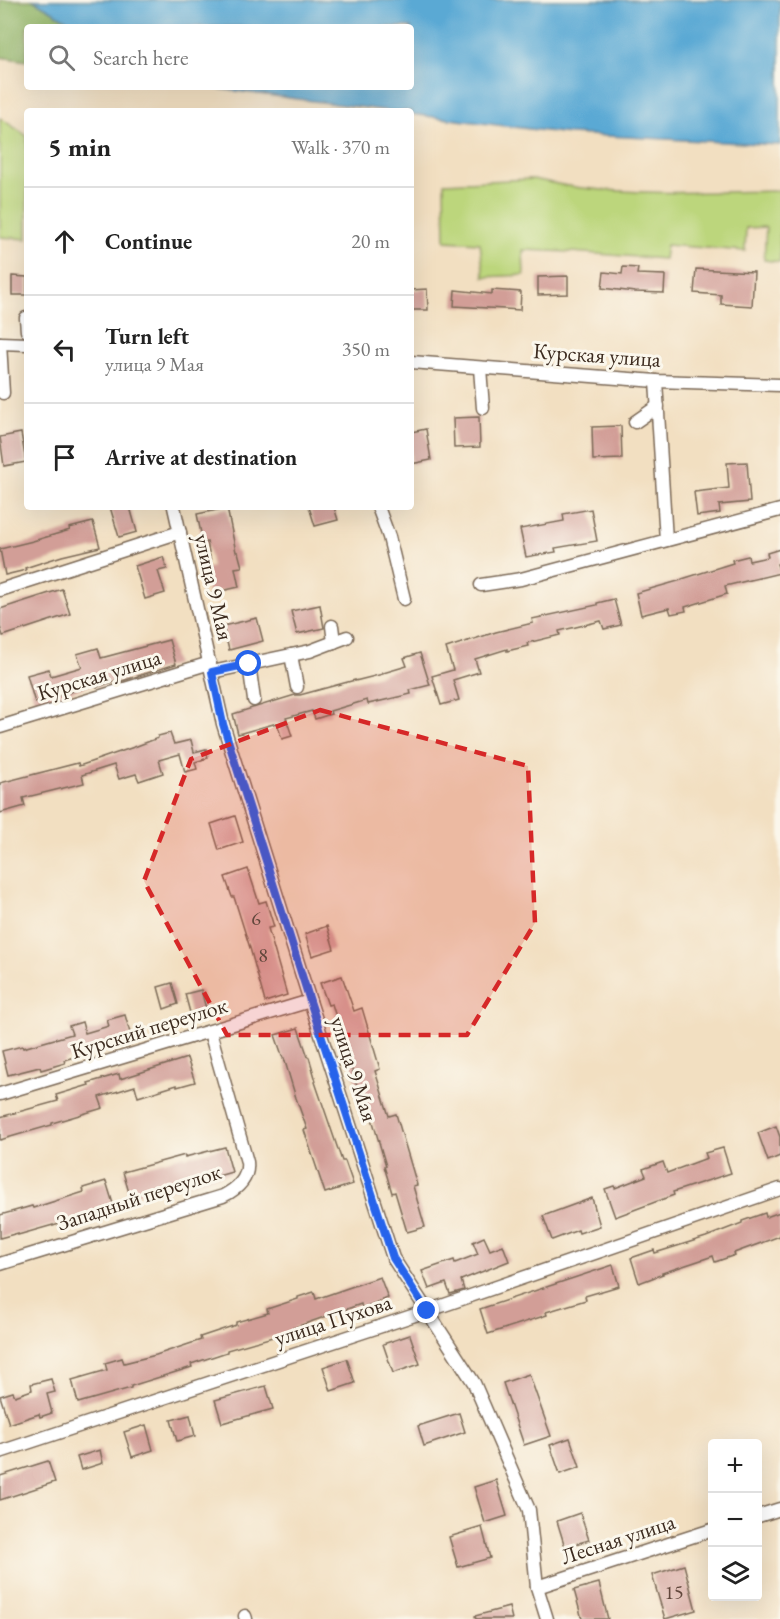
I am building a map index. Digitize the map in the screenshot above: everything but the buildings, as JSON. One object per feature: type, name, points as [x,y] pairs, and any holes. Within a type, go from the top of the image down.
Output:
[{"type":"street","points":[[3,393],[0,343],[24,344]]},
{"type":"street","name":"Курская улица","points":[[414,362],[656,381],[780,385]]},
{"type":"street","points":[[480,368],[483,408]]},
{"type":"street","points":[[656,381],[666,540]]},
{"type":"street","points":[[634,422],[658,406]]},
{"type":"street","name":"улица 9 Мая","points":[[175,510],[223,724],[393,1258],[474,1383],[529,1510],[537,1587],[547,1619]]},
{"type":"street","points":[[379,510],[389,537],[404,599]]},
{"type":"street","points":[[482,585],[521,579],[780,510]]},
{"type":"street","points":[[0,590],[180,532]]},
{"type":"street","points":[[332,626],[334,642]]},
{"type":"street","name":"Курская улица","points":[[0,727],[211,667],[249,664],[265,656],[291,655],[310,651],[347,637]]},
{"type":"street","points":[[291,655],[297,687]]},
{"type":"street","points":[[249,664],[254,700]]},
{"type":"street","name":"Курский переулок","points":[[0,1094],[310,1001]]},
{"type":"street","name":"Западный переулок","points":[[0,1264],[223,1196],[242,1183],[247,1172],[247,1162],[210,1032]]},
{"type":"street","name":"улица Пухова","points":[[0,1452],[427,1311],[780,1189]]},
{"type":"street","points":[[762,1515],[780,1509]]},
{"type":"street","name":"Лесная улица","points":[[537,1587],[708,1531]]},
{"type":"highlighted area","points":[[320,710],[528,766],[535,923],[467,1035],[227,1035],[144,881],[191,759]]},
{"type":"green space","points":[[0,0],[33,0],[74,24],[24,24],[24,61],[0,57]]},
{"type":"green space","points":[[0,118],[24,134],[24,239],[0,237]]},
{"type":"green space","points":[[532,179],[582,188],[631,192],[780,191],[780,262],[764,260],[766,227],[746,228],[745,251],[666,245],[664,259],[523,250],[524,275],[484,277],[480,243],[445,241],[444,183]]},
{"type":"water","points":[[33,0],[780,0],[780,145],[569,134],[414,114],[414,108],[368,108],[228,90],[414,90],[414,24],[74,24]]},
{"type":"route","points":[[249,664],[212,672],[223,724],[393,1258],[427,1311]]}]
